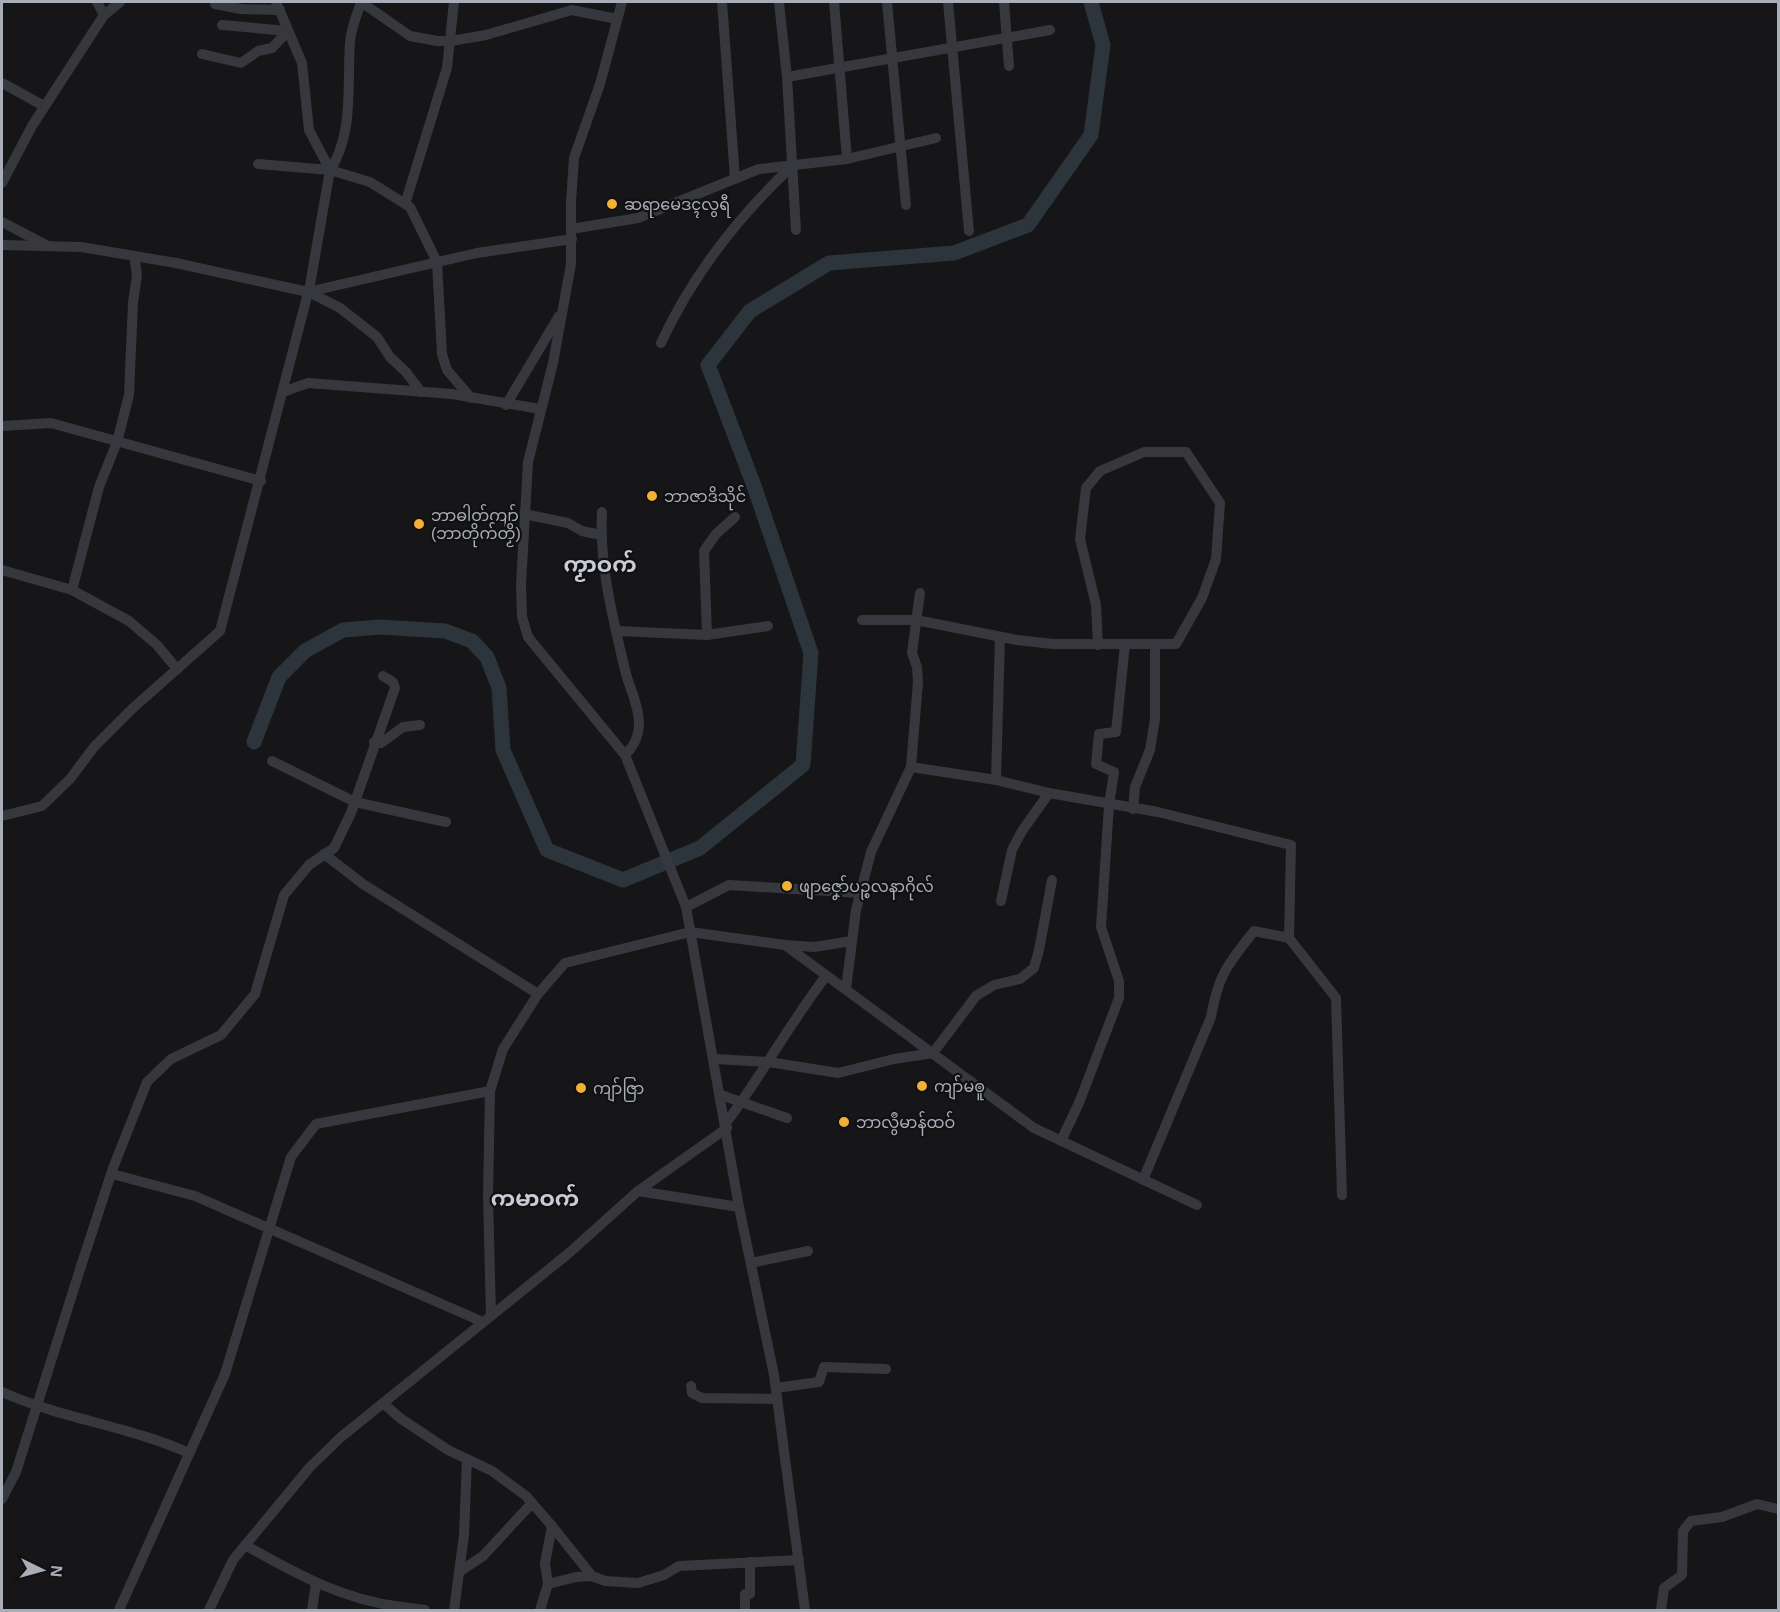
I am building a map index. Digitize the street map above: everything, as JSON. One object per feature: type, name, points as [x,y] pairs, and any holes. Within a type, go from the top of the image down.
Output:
[{"type":"street","points":[[97,2],[104,15]]},
{"type":"street","points":[[2,183],[44,106],[104,15],[120,2]]},
{"type":"street","points":[[2,816],[42,806],[70,779],[94,747],[220,631],[261,481],[308,292],[330,170],[339,156],[344,134],[350,83],[350,40],[361,2],[410,36],[451,41],[486,35],[572,10],[617,19]]},
{"type":"street","points":[[405,204],[431,127],[447,68],[454,2]]},
{"type":"street","points":[[622,2],[600,84],[574,158],[571,264],[553,363],[528,462],[524,514],[522,617],[528,637],[625,755],[686,907],[722,1095],[739,1207],[776,1393],[805,1611]]},
{"type":"street","points":[[722,2],[735,178]]},
{"type":"street","points":[[779,2],[787,77],[796,230]]},
{"type":"street","points":[[834,2],[847,159]]},
{"type":"street","points":[[887,2],[900,117],[900,147],[906,205]]},
{"type":"street","points":[[948,2],[969,231]]},
{"type":"street","points":[[1004,2],[1009,66]]},
{"type":"street","points":[[214,4],[241,9],[278,6],[302,63],[309,130],[330,170]]},
{"type":"street","points":[[222,25],[288,31]]},
{"type":"street","points":[[787,77],[1050,30]]},
{"type":"street","points":[[202,54],[241,63],[258,51],[272,48],[288,31]]},
{"type":"street","points":[[2,83],[44,106]]},
{"type":"street","points":[[308,292],[638,218],[759,168],[847,159],[936,138]]},
{"type":"street","points":[[258,164],[330,170],[370,182],[410,207],[437,262],[442,354],[447,370],[471,398]]},
{"type":"street","points":[[661,343],[693,282],[770,186],[792,166]]},
{"type":"street","points":[[2,222],[48,246]]},
{"type":"street","points":[[2,245],[81,247],[308,292],[340,308],[377,338],[390,357],[406,372],[421,392]]},
{"type":"street","points":[[72,590],[99,487],[117,441],[129,395],[133,303],[137,275],[134,256]]},
{"type":"street","points":[[506,405],[562,311]]},
{"type":"street","points":[[283,392],[308,383],[453,394],[506,405],[540,409]]},
{"type":"street","points":[[2,426],[51,423],[261,481]]},
{"type":"street","points":[[862,620],[916,620],[1000,637],[1053,644],[1098,645],[1176,644],[1202,597],[1216,559],[1220,503],[1186,452],[1144,452],[1100,471],[1086,488],[1080,538],[1095,605],[1098,645]]},
{"type":"street","points":[[602,512],[601,535],[608,588],[639,715],[638,736],[634,746],[625,755]]},
{"type":"street","points":[[524,514],[568,523],[589,534],[601,535]]},
{"type":"street","points":[[708,635],[704,550],[716,534],[735,517]]},
{"type":"street","points":[[2,570],[72,590],[129,621],[157,645],[177,669]]},
{"type":"street","points":[[846,989],[852,941],[871,852],[911,767],[917,716],[917,667],[912,659],[920,593]]},
{"type":"street","points":[[618,631],[708,635],[768,626]]},
{"type":"street","points":[[996,780],[1000,637]]},
{"type":"street","points":[[1061,1141],[1079,1103],[1119,998],[1119,981],[1101,927],[1109,805],[1114,772],[1096,764],[1099,734],[1116,732],[1125,644]]},
{"type":"street","points":[[1133,809],[1135,787],[1150,750],[1155,719],[1155,650]]},
{"type":"street","points":[[2,1499],[16,1472],[35,1407],[112,1174],[147,1082],[171,1059],[220,1035],[255,994],[284,895],[309,865],[334,848],[354,801],[395,688],[393,682],[383,676]]},
{"type":"street","points":[[374,742],[381,743],[403,727],[420,725]]},
{"type":"street","points":[[272,761],[354,801],[446,822]]},
{"type":"street","points":[[911,767],[996,780],[1291,845],[1290,938],[1336,998],[1342,1195]]},
{"type":"street","points":[[1001,901],[1012,850],[1022,831],[1049,793]]},
{"type":"street","points":[[324,854],[363,885],[538,994]]},
{"type":"street","points":[[714,1059],[769,1062],[838,1073],[894,1059],[933,1053],[976,996],[994,985],[1020,979],[1034,968],[1052,880]]},
{"type":"street","points":[[686,907],[729,885],[861,892]]},
{"type":"street","points":[[1143,1180],[1212,1017],[1216,988],[1225,967],[1254,931],[1290,938]]},
{"type":"street","points":[[487,1319],[490,1090],[503,1049],[538,994],[565,963],[690,932],[814,947],[852,941]]},
{"type":"street","points":[[784,945],[1034,1128],[1197,1205]]},
{"type":"street","points":[[209,1611],[233,1560],[310,1467],[383,1403],[569,1253],[638,1191],[726,1125],[769,1062],[786,1030],[826,976]]},
{"type":"street","points":[[119,1611],[225,1374],[271,1229],[291,1157],[316,1124],[490,1090]]},
{"type":"street","points":[[722,1095],[787,1118]]},
{"type":"street","points":[[112,1174],[195,1196],[487,1319]]},
{"type":"street","points":[[638,1191],[739,1207]]},
{"type":"street","points":[[751,1263],[808,1251]]},
{"type":"street","points":[[691,1386],[693,1393],[702,1398],[776,1393],[819,1383],[824,1367],[886,1369]]},
{"type":"street","points":[[2,1392],[35,1407],[168,1444],[189,1454]]},
{"type":"street","points":[[383,1403],[400,1418],[467,1459],[492,1471],[532,1503],[592,1576]]},
{"type":"street","points":[[454,1611],[464,1535],[467,1459]]},
{"type":"street","points":[[459,1572],[483,1556],[532,1503]]},
{"type":"street","points":[[1661,1611],[1664,1588],[1682,1575],[1683,1531],[1691,1521],[1722,1517],[1757,1504],[1779,1509]]},
{"type":"street","points":[[540,1611],[548,1584],[545,1563],[552,1526]]},
{"type":"street","points":[[245,1545],[316,1583],[368,1603],[425,1611]]},
{"type":"street","points":[[548,1584],[576,1577],[592,1576],[605,1581],[638,1582],[664,1575],[679,1566],[799,1560]]},
{"type":"street","points":[[745,1611],[746,1594],[750,1594],[750,1562]]},
{"type":"street","points":[[312,1611],[316,1583]]},
{"type":"waterway","points":[[254,742],[279,677],[305,651],[343,630],[380,627],[445,631],[472,641],[487,657],[499,688],[503,750],[547,850],[623,880],[700,848],[803,765],[811,653],[753,483],[708,365],[750,311],[829,263],[954,253],[1028,225],[1091,135],[1103,45],[1091,2]]},
{"type":"place","name":"ဆရာမေဒၚလွရီ","points":[[612,204]]},
{"type":"place","name":"ဘာဇာဒိသိုင်","points":[[652,496]]},
{"type":"place","name":"ဘာဓါတ်ကျာ် (ဘာတိုက်တၟိ)","points":[[419,524]]},
{"type":"place","name":"ဖျာဇၞော်ပဉ္စလနာဂိုလ်","points":[[787,886]]},
{"type":"place","name":"ကျာ်မၜူ","points":[[922,1086]]},
{"type":"place","name":"ကျာ်ဇြာ","points":[[581,1088]]},
{"type":"place","name":"ဘာလွဳမာန်ထဝ်","points":[[844,1122]]},
{"type":"district","name":"ကၟာဝက်","points":[[600,564]]},
{"type":"district","name":"ကမာဝက်","points":[[535,1198]]}]
